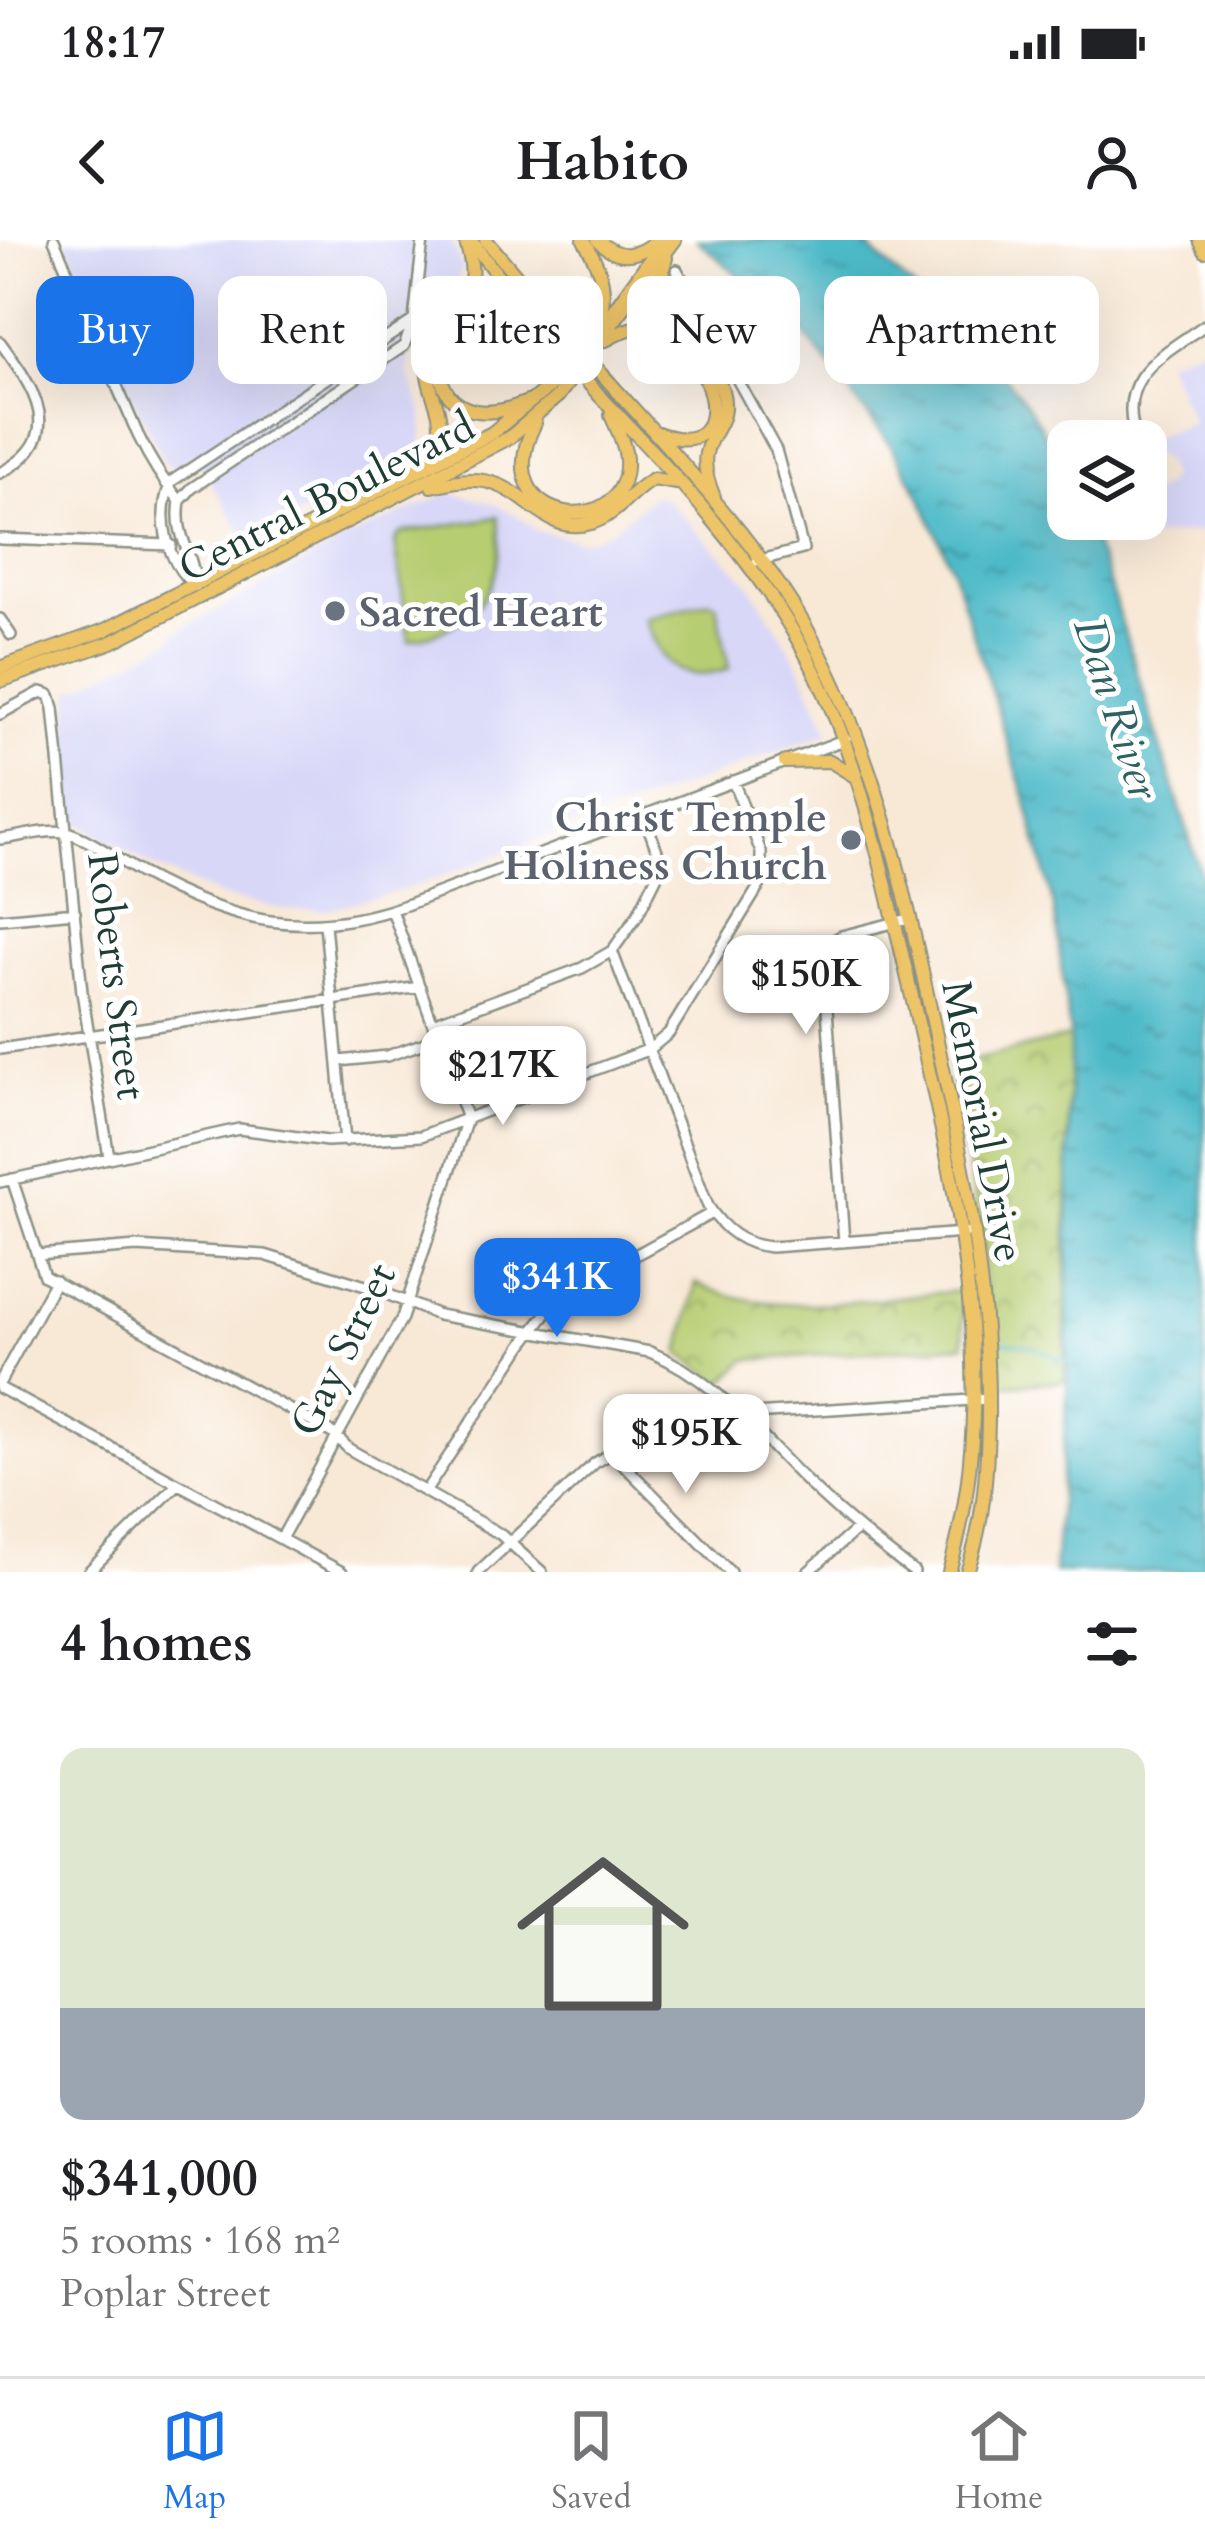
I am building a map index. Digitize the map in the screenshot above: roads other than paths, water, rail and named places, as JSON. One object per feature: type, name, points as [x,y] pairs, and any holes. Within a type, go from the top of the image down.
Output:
[{"type":"main road","name":"Memorial Drive","points":[[467,240],[494,276]]},
{"type":"main road","points":[[400,482],[426,458],[439,435],[428,350],[472,281],[467,240]]},
{"type":"main road","name":"Memorial Drive","points":[[489,240],[498,257],[716,503],[812,639],[886,821],[977,1232],[987,1457],[982,1514],[968,1571]]},
{"type":"main road","points":[[584,240],[601,276]]},
{"type":"main road","points":[[598,240],[613,253],[628,255],[664,244],[663,307],[709,364],[723,393],[722,420],[703,456],[704,475],[716,503]]},
{"type":"main road","points":[[1200,240],[1205,251]]},
{"type":"main road","name":"Central Boulevard","points":[[603,330],[664,244]]},
{"type":"main road","points":[[603,336],[633,328],[658,331],[702,373],[715,404],[703,430],[682,439],[652,430]]},
{"type":"main road","points":[[443,384],[467,410],[495,414],[541,403]]},
{"type":"main road","name":"Central Boulevard","points":[[0,681],[112,642],[490,451],[557,384]]},
{"type":"main road","name":"Memorial Drive","points":[[589,384],[754,562]]},
{"type":"main road","points":[[541,403],[522,455],[525,477],[545,506],[574,515],[608,502],[625,473],[622,441],[603,399]]},
{"type":"main road","name":"Central Boulevard","points":[[0,668],[85,639],[196,586],[481,440],[541,403]]},
{"type":"main road","points":[[413,490],[460,480],[484,481],[505,488],[543,516],[570,525],[599,520],[653,479],[680,484]]},
{"type":"main road","name":"Memorial Drive","points":[[851,737],[961,1233],[972,1400],[963,1512],[949,1572]]},
{"type":"main road","points":[[784,762],[830,761],[848,769],[860,783]]},
{"type":"street","points":[[54,240],[153,465],[180,501]]},
{"type":"street","points":[[419,276],[423,240]]},
{"type":"street","points":[[677,270],[781,463],[803,549],[754,562]]},
{"type":"street","points":[[196,586],[185,578],[169,544],[163,510],[168,487],[411,322]]},
{"type":"street","points":[[1132,420],[1129,404],[1148,367],[1205,325]]},
{"type":"street","points":[[196,586],[195,568],[182,545],[177,522],[180,501],[192,488],[404,346],[411,328]]},
{"type":"street","points":[[0,342],[33,387],[40,407],[37,436],[15,464],[0,473]]},
{"type":"street","points":[[0,539],[182,545]]},
{"type":"street","points":[[0,619],[11,635]]},
{"type":"street","name":"Roberts Street","points":[[0,714],[41,692],[52,700],[89,1036],[109,1157]]},
{"type":"street","points":[[0,839],[66,832],[184,897],[223,912],[264,922],[325,924],[392,910],[851,737]]},
{"type":"street","points":[[542,1572],[510,1541],[349,1449],[338,1436],[44,1276],[6,1181],[239,1129],[345,1142],[421,1136],[650,1049],[669,1033],[761,884],[761,852],[733,781]]},
{"type":"street","points":[[433,1023],[582,968],[612,951],[656,878],[658,850],[644,815]]},
{"type":"street","points":[[392,910],[467,1119]]},
{"type":"street","points":[[0,919],[75,912]]},
{"type":"street","points":[[844,1242],[823,954],[841,936],[909,919]]},
{"type":"street","points":[[325,924],[345,1142]]},
{"type":"street","points":[[612,951],[712,1213],[737,1237],[759,1246],[977,1232]]},
{"type":"street","points":[[0,1049],[420,987]]},
{"type":"street","points":[[339,1061],[387,1056],[439,1038]]},
{"type":"street","name":"Gay Street","points":[[281,1539],[407,1303],[467,1119]]},
{"type":"street","points":[[424,1492],[552,1305],[569,1289],[712,1213]]},
{"type":"street","points":[[37,1255],[137,1247],[265,1255],[450,1318],[633,1347],[667,1359],[698,1377],[856,1528],[914,1572]]},
{"type":"street","points":[[55,1281],[0,1385],[341,1572]]},
{"type":"street","points":[[478,1572],[610,1451],[669,1424],[988,1399]]},
{"type":"street","points":[[610,1451],[730,1572]]},
{"type":"street","points":[[968,1457],[987,1457]]},
{"type":"street","points":[[88,1572],[178,1484]]},
{"type":"street","points":[[963,1512],[982,1514]]},
{"type":"street","points":[[808,1572],[856,1528]]},
{"type":"water","name":"Dan River","points":[[697,240],[865,240],[900,276],[824,276],[824,359],[800,328],[800,276],[739,276]]},
{"type":"water","name":"Dan River","points":[[844,384],[1010,384],[1025,403],[1047,437],[1047,540],[1092,540],[1205,887],[1205,1572],[1054,1572],[1067,1399],[1070,1036],[1054,908],[1026,799],[952,568],[891,445]]},
{"type":"waterway","points":[[994,1340],[1031,1346],[1068,1362]]},
{"type":"place","name":"Sacred Heart","points":[[335,611]]},
{"type":"place","name":"Christ Temple Holiness Church","points":[[851,840]]}]
